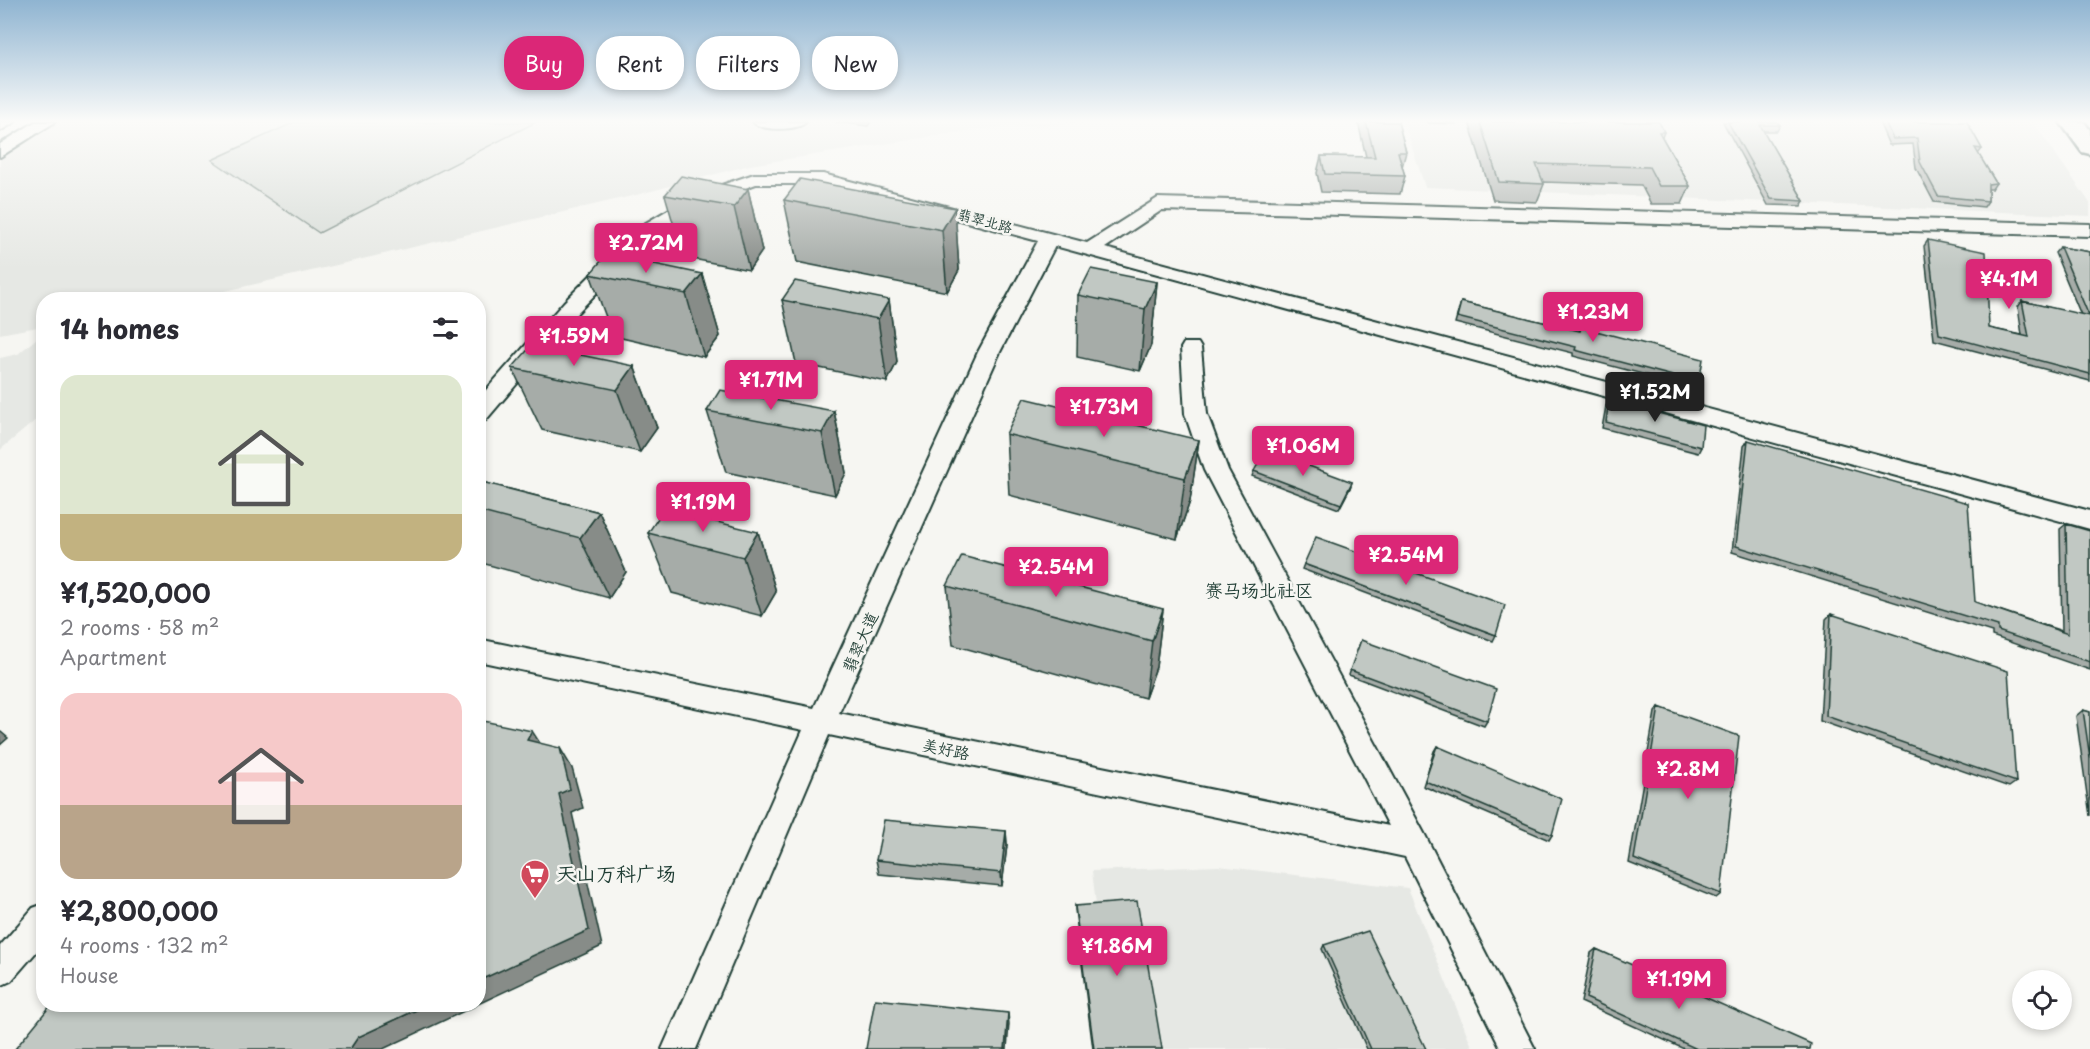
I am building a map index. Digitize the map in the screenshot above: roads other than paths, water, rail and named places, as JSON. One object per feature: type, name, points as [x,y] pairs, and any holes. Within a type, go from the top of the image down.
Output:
[{"type":"street","name":"翡翠北路","points":[[486,405],[571,307],[646,231],[700,198],[754,179],[824,179],[2090,520]]},
{"type":"street","points":[[1089,250],[1158,204],[2090,230]]},
{"type":"street","name":"翡翠大道","points":[[679,1049],[821,723],[843,679],[989,352],[1049,238]]},
{"type":"street","points":[[1191,348],[1196,414],[1216,470],[1415,845],[1518,1049]]},
{"type":"street","name":"美好路","points":[[486,652],[1415,845]]},
{"type":"street","points":[[0,970],[36,928]]},
{"type":"place","name":"天山万科广场","points":[[535,900]]},
{"type":"district","name":"赛马场北社区","points":[[1259,591]]}]
